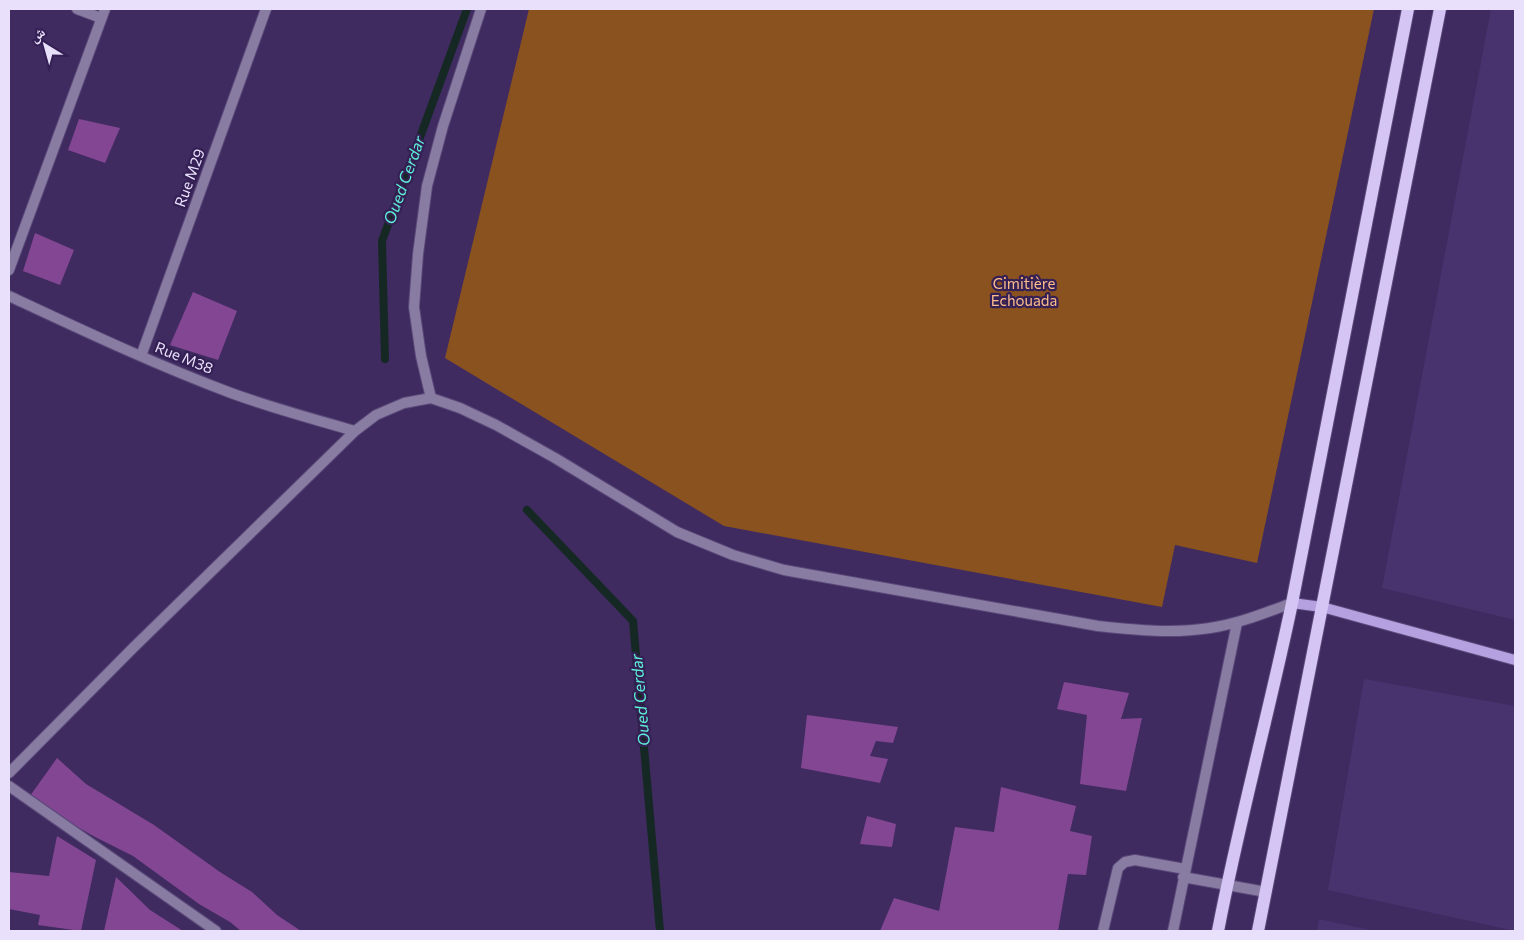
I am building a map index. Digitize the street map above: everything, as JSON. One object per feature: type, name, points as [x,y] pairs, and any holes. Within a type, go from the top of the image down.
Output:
[{"type":"main road","points":[[1218,931],[1292,603],[1408,9]]},
{"type":"main road","points":[[1258,931],[1440,9]]},
{"type":"main road","points":[[1292,603],[1322,607],[1515,660]]},
{"type":"street","points":[[9,270],[103,13],[77,9]]},
{"type":"street","name":"Rue M29","points":[[141,356],[266,9]]},
{"type":"street","points":[[431,398],[421,356],[414,307],[418,254],[427,186],[443,126],[481,9]]},
{"type":"street","name":"Rue M38","points":[[9,296],[141,356],[231,392],[288,412],[354,431]]},
{"type":"street","points":[[9,773],[354,431],[376,416],[404,403],[431,398],[460,408],[496,425],[555,458],[677,532],[733,555],[784,570],[1098,626],[1146,632],[1211,628],[1237,622],[1292,603]]},
{"type":"street","points":[[1173,931],[1237,622]]},
{"type":"street","points":[[9,786],[216,931]]},
{"type":"street","points":[[1103,931],[1118,868],[1125,862],[1135,860],[1227,885],[1266,892]]},
{"type":"shaded area","points":[[1491,9],[1515,9],[1515,620],[1382,588]]},
{"type":"shaded area","points":[[1364,679],[1515,706],[1515,931],[1328,890]]},
{"type":"shaded area","points":[[1319,919],[1375,931],[1317,931]]},
{"type":"green space","name":"Cimitière Echouada","points":[[529,9],[1374,9],[1257,563],[1175,545],[1162,607],[724,526],[445,358]]},
{"type":"building","points":[[79,119],[120,128],[105,163],[68,150]]},
{"type":"building","points":[[35,233],[74,250],[60,285],[23,271]]},
{"type":"building","points":[[193,292],[237,311],[218,360],[170,345]]},
{"type":"building","points":[[1064,682],[1129,693],[1121,719],[1142,718],[1126,791],[1080,784],[1087,715],[1057,709]]},
{"type":"building","points":[[807,715],[898,727],[893,743],[876,741],[870,756],[888,759],[880,783],[801,768]]},
{"type":"building","points":[[57,758],[86,784],[154,825],[220,872],[252,892],[277,915],[301,931],[241,931],[230,922],[199,904],[133,856],[63,819],[30,796]]},
{"type":"building","points":[[1001,787],[1076,806],[1070,831],[1092,836],[1086,875],[1068,874],[1058,931],[880,931],[894,898],[939,911],[955,827],[994,832]]},
{"type":"building","points":[[867,816],[896,824],[892,847],[860,844]]},
{"type":"building","points":[[57,836],[96,860],[81,931],[38,925],[40,915],[9,909],[9,872],[49,876]]},
{"type":"building","points":[[116,877],[150,910],[183,931],[104,931]]},
{"type":"waterway","name":"Oued Cerdar","points":[[385,359],[382,241],[467,9]]},
{"type":"waterway","name":"Oued Cerdar","points":[[527,510],[633,621],[660,931]]}]
